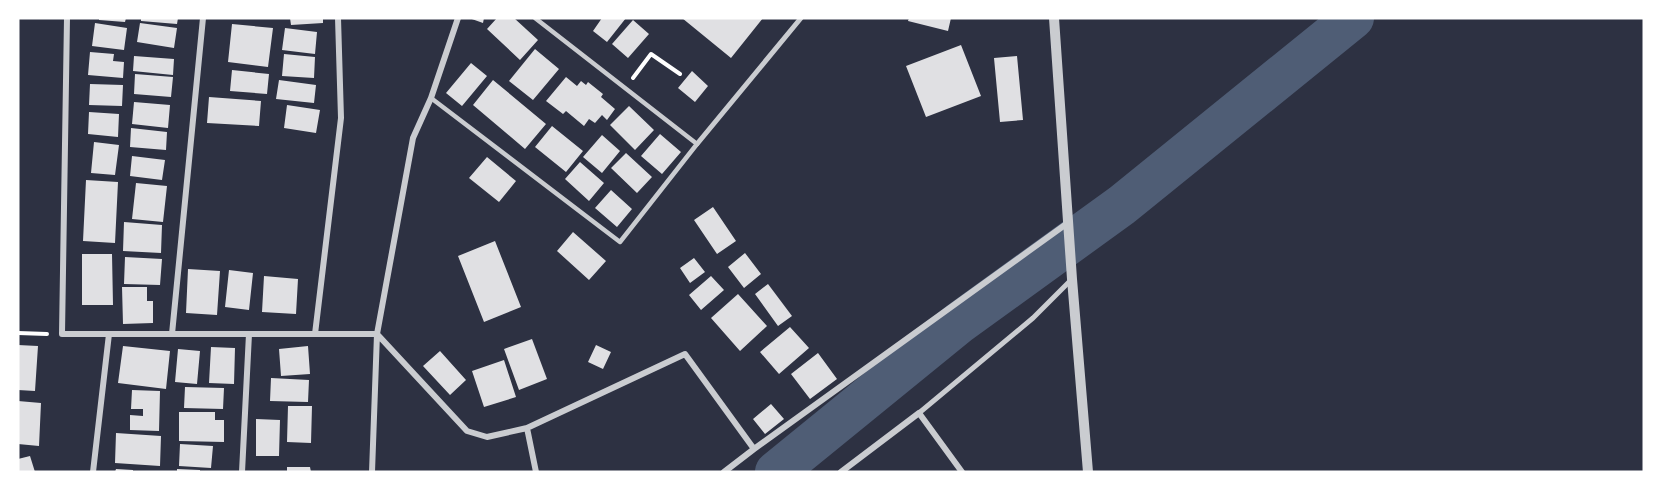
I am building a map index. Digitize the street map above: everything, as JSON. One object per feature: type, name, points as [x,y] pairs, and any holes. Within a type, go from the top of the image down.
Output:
[{"type":"street","points":[[67,18],[62,334],[377,334],[467,431],[487,437],[527,428],[685,354],[754,449]]},
{"type":"street","points":[[172,334],[203,18]]},
{"type":"street","points":[[315,334],[341,118],[338,18]]},
{"type":"street","points":[[372,472],[377,334],[413,138],[431,98],[458,18]]},
{"type":"street","points":[[698,144],[801,18]]},
{"type":"street","points":[[1054,18],[1088,472]]},
{"type":"street","points":[[724,472],[1069,222]]},
{"type":"street","points":[[841,472],[919,413],[1033,318],[1072,279]]},
{"type":"street","points":[[93,472],[109,334]]},
{"type":"street","points":[[242,472],[249,334]]},
{"type":"street","points":[[919,413],[962,472]]},
{"type":"street","points":[[527,428],[536,472]]},
{"type":"lane","points":[[431,98],[620,242],[698,144],[535,18]]},
{"type":"path","points":[[625,88],[651,54],[680,74]]},
{"type":"path","points":[[18,333],[62,334]]},
{"type":"building","points":[[99,18],[126,18],[125,22],[99,20]]},
{"type":"building","points":[[141,18],[178,18],[177,24],[141,21]]},
{"type":"building","points":[[290,18],[323,18],[323,23],[291,25]]},
{"type":"building","points":[[469,18],[484,18],[483,23]]},
{"type":"building","points":[[497,18],[514,18],[538,40],[520,60],[487,29]]},
{"type":"building","points":[[602,18],[626,18],[607,42],[593,31]]},
{"type":"building","points":[[682,18],[763,18],[731,58]]},
{"type":"building","points":[[909,18],[951,18],[948,31],[908,21]]},
{"type":"building","points":[[633,20],[649,34],[628,58],[612,44]]},
{"type":"building","points":[[95,23],[127,28],[124,50],[92,46]]},
{"type":"building","points":[[140,23],[177,28],[174,48],[137,42]]},
{"type":"building","points":[[232,24],[273,28],[268,67],[228,62]]},
{"type":"building","points":[[285,28],[317,32],[315,54],[282,50]]},
{"type":"building","points":[[961,45],[981,96],[926,117],[906,66]]},
{"type":"building","points":[[535,49],[559,69],[533,100],[509,81]]},
{"type":"building","points":[[90,52],[114,54],[113,61],[124,62],[123,78],[88,75]]},
{"type":"building","points":[[284,54],[315,57],[314,78],[282,76]]},
{"type":"building","points":[[134,56],[174,59],[173,75],[133,71]]},
{"type":"building","points":[[1017,56],[1023,120],[1000,122],[994,58]]},
{"type":"building","points":[[471,63],[487,76],[462,106],[446,93]]},
{"type":"building","points":[[232,70],[269,74],[267,94],[230,91]]},
{"type":"building","points":[[692,71],[708,86],[695,102],[678,88]]},
{"type":"building","points":[[135,74],[173,77],[171,97],[134,94]]},
{"type":"building","points":[[566,77],[577,86],[581,81],[586,85],[588,82],[603,94],[601,97],[615,109],[607,120],[602,115],[595,123],[589,119],[584,126],[566,111],[563,114],[546,101]]},
{"type":"building","points":[[279,80],[316,85],[314,103],[276,99]]},
{"type":"building","points":[[493,80],[546,124],[525,149],[473,105]]},
{"type":"building","points":[[90,84],[123,85],[122,106],[89,105]]},
{"type":"building","points":[[209,97],[261,101],[259,126],[207,123]]},
{"type":"building","points":[[134,102],[170,105],[168,128],[132,124]]},
{"type":"building","points":[[287,105],[320,110],[316,133],[284,128]]},
{"type":"building","points":[[629,106],[654,130],[635,150],[610,125]]},
{"type":"building","points":[[89,112],[119,114],[118,137],[88,134]]},
{"type":"building","points":[[552,126],[583,151],[566,172],[535,147]]},
{"type":"building","points":[[131,128],[167,132],[166,150],[130,147]]},
{"type":"building","points":[[660,134],[681,152],[662,174],[641,156]]},
{"type":"building","points":[[602,135],[620,151],[602,173],[583,157]]},
{"type":"building","points":[[94,142],[119,145],[115,175],[91,173]]},
{"type":"building","points":[[626,153],[652,177],[637,193],[611,168]]},
{"type":"building","points":[[132,156],[165,160],[162,180],[130,176]]},
{"type":"building","points":[[487,157],[516,181],[499,202],[469,178]]},
{"type":"building","points":[[580,162],[604,183],[589,201],[565,179]]},
{"type":"building","points":[[86,180],[118,182],[115,243],[83,241]]},
{"type":"building","points":[[136,183],[167,186],[163,222],[132,219]]},
{"type":"building","points":[[611,190],[632,209],[617,227],[595,208]]},
{"type":"building","points":[[713,207],[736,241],[717,254],[694,220]]},
{"type":"building","points":[[124,222],[162,225],[161,253],[123,251]]},
{"type":"building","points":[[573,232],[606,261],[589,280],[557,251]]},
{"type":"building","points":[[495,241],[521,307],[484,322],[458,256]]},
{"type":"building","points":[[745,253],[761,274],[744,288],[728,267]]},
{"type":"building","points":[[82,254],[112,254],[113,305],[82,305]]},
{"type":"building","points":[[125,257],[162,259],[160,285],[124,284]]},
{"type":"building","points":[[694,258],[705,272],[690,283],[680,268]]},
{"type":"building","points":[[188,269],[220,271],[217,315],[186,313]]},
{"type":"building","points":[[229,270],[253,273],[249,310],[225,307]]},
{"type":"building","points":[[264,276],[298,279],[296,314],[262,312]]},
{"type":"building","points":[[711,276],[724,290],[701,310],[689,295]]},
{"type":"building","points":[[768,284],[792,316],[778,326],[755,294]]},
{"type":"building","points":[[122,287],[147,287],[147,301],[153,301],[153,323],[123,324]]},
{"type":"building","points":[[738,294],[767,326],[740,351],[711,318]]},
{"type":"building","points":[[790,327],[809,348],[779,374],[760,352]]},
{"type":"building","points":[[532,339],[547,379],[519,390],[504,349]]},
{"type":"building","points":[[18,345],[38,346],[35,391],[18,390]]},
{"type":"building","points":[[596,345],[611,352],[603,369],[588,362]]},
{"type":"building","points":[[123,346],[170,351],[166,389],[118,383]]},
{"type":"building","points":[[308,346],[310,374],[281,376],[279,349]]},
{"type":"building","points":[[211,347],[235,348],[234,384],[209,383]]},
{"type":"building","points":[[178,349],[200,351],[197,384],[175,382]]},
{"type":"building","points":[[440,351],[466,380],[450,395],[423,366]]},
{"type":"building","points":[[818,353],[837,379],[810,399],[791,374]]},
{"type":"building","points":[[504,360],[516,397],[484,407],[472,371]]},
{"type":"building","points":[[271,378],[309,380],[308,402],[270,401]]},
{"type":"building","points":[[185,387],[224,388],[223,409],[184,408]]},
{"type":"building","points":[[132,390],[160,391],[159,431],[130,430],[130,415],[143,416],[143,409],[131,409]]},
{"type":"building","points":[[18,401],[41,403],[39,446],[18,444]]},
{"type":"building","points":[[771,404],[784,419],[765,434],[753,419]]},
{"type":"building","points":[[288,406],[312,406],[311,443],[287,442]]},
{"type":"building","points":[[179,412],[215,412],[215,420],[224,420],[224,442],[179,441]]},
{"type":"building","points":[[256,419],[280,420],[279,456],[256,456]]},
{"type":"building","points":[[116,433],[161,436],[160,466],[115,463]]},
{"type":"building","points":[[180,444],[213,446],[211,468],[179,466]]},
{"type":"building","points":[[30,456],[35,472],[18,472],[18,459]]},
{"type":"building","points":[[287,467],[310,467],[311,472],[287,472]]},
{"type":"building","points":[[116,469],[133,470],[133,472],[115,472]]},
{"type":"building","points":[[177,469],[200,470],[200,472],[177,472]]},
{"type":"waterway","points":[[776,472],[959,323],[1122,205],[1353,18]]}]
